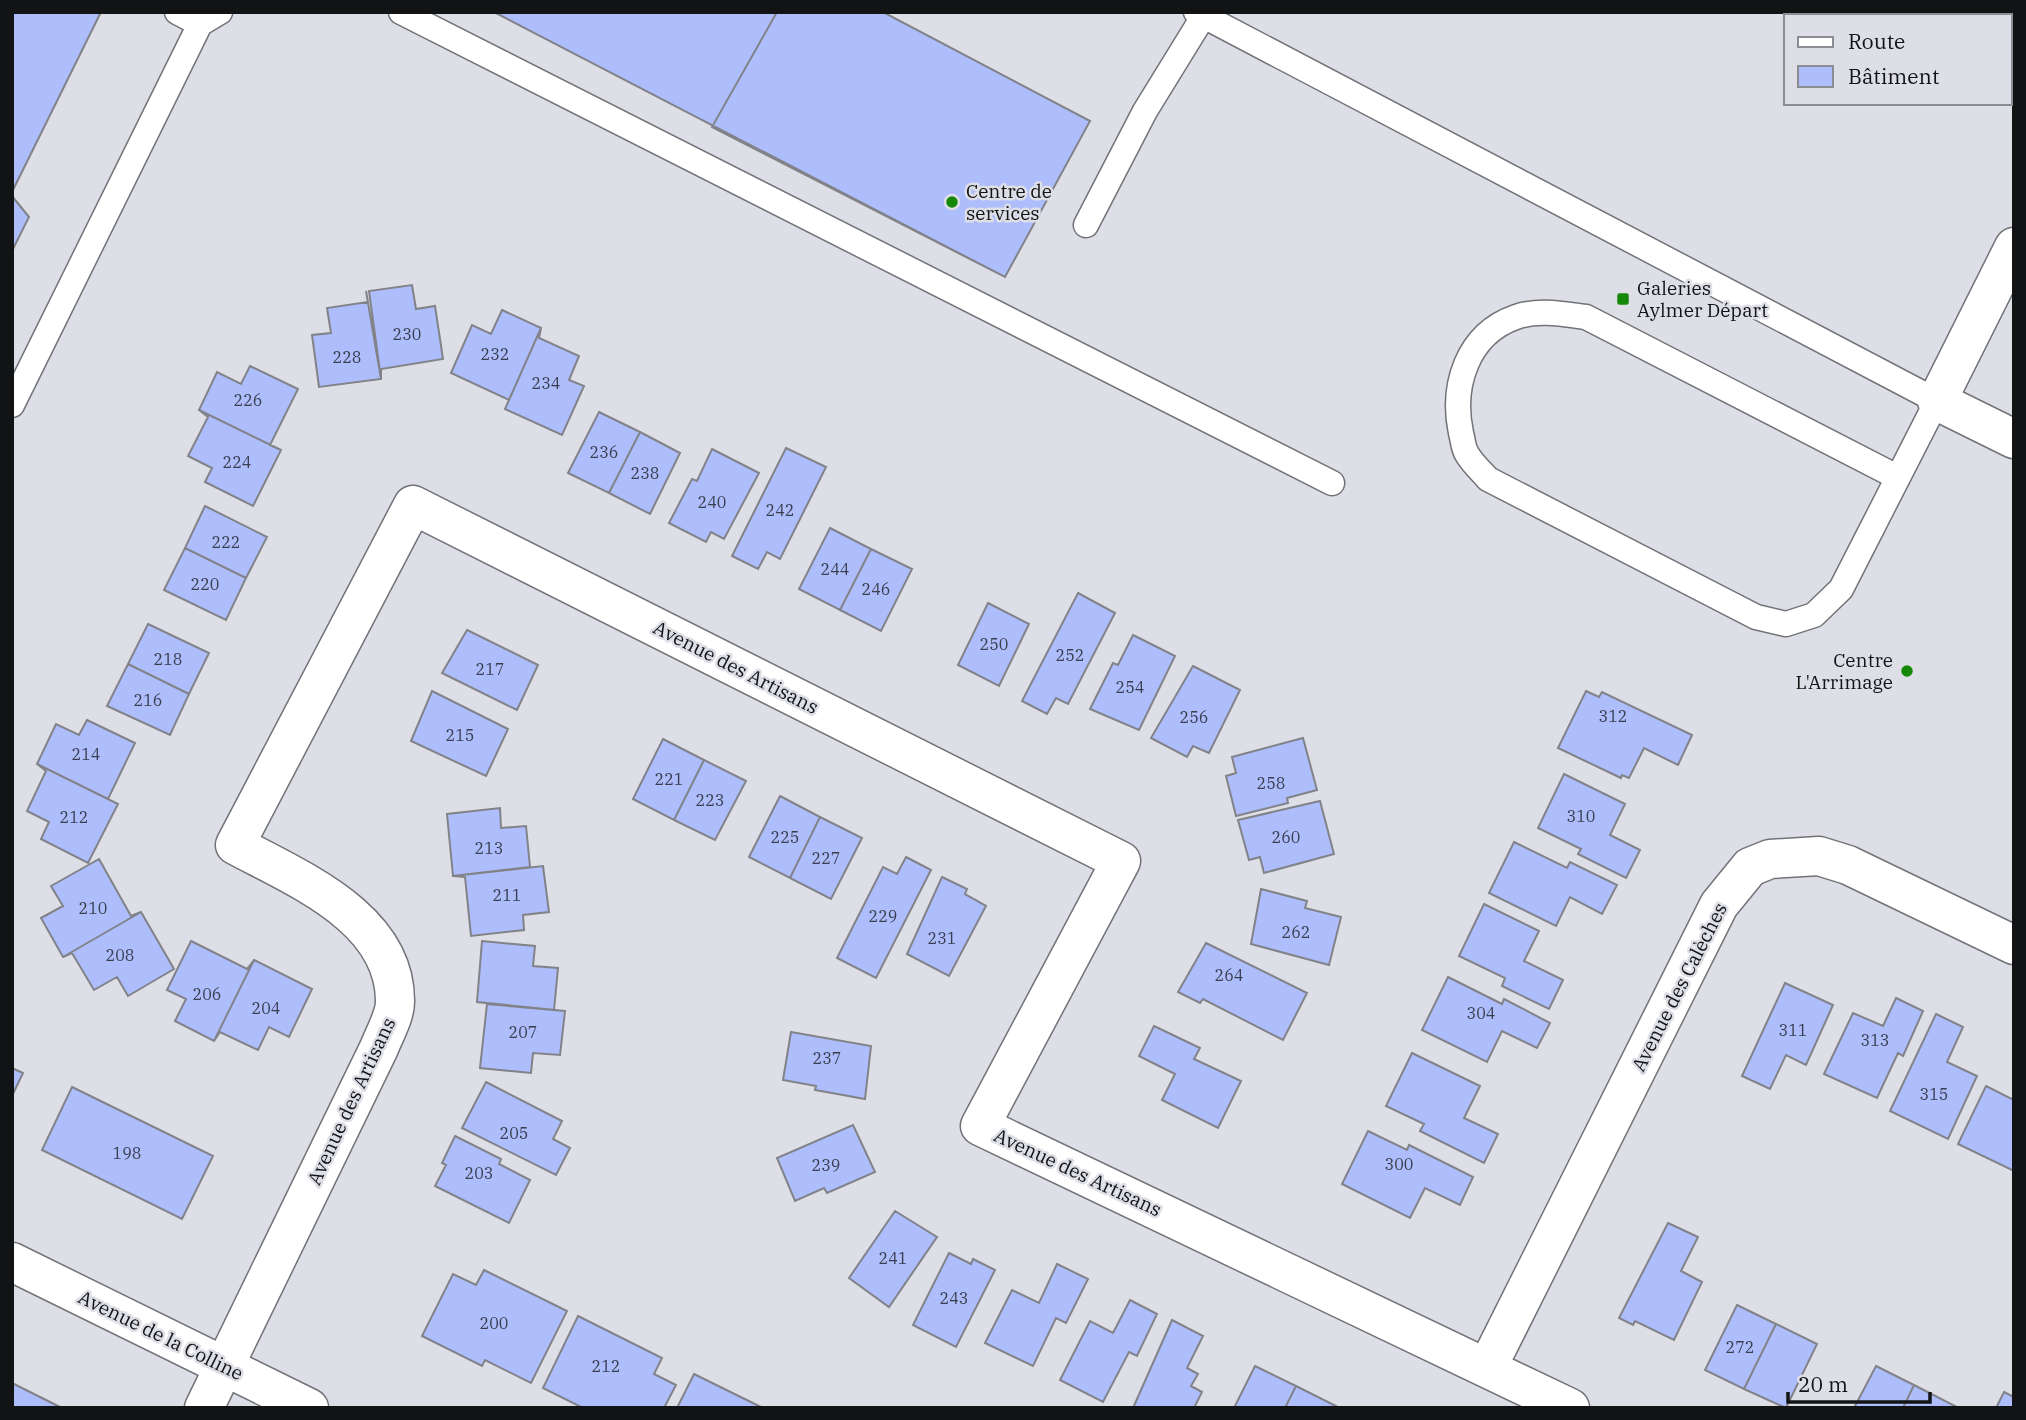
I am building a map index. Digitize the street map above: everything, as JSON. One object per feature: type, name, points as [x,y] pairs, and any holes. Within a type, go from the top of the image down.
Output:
[{"type":"street","points":[[2014,247],[1937,401],[2014,439]]},
{"type":"street","name":"Avenue des Artisans","points":[[224,1366],[379,1048],[396,1004],[387,955],[358,920],[311,887],[235,845],[413,505],[1121,861],[979,1126],[1488,1366],[1570,1408]]},
{"type":"street","name":"Avenue des Calèches","points":[[1488,1366],[1719,905],[1750,867],[1770,859],[1819,856],[1848,865],[2014,945]]},
{"type":"street","name":"Avenue de la Colline","points":[[12,1262],[309,1408]]},
{"type":"street","points":[[204,1408],[224,1366]]},
{"type":"lane","points":[[12,405],[210,18],[177,12]]},
{"type":"lane","points":[[401,12],[1332,483]]},
{"type":"lane","points":[[1086,225],[1145,111],[1202,13],[1937,401],[1842,589],[1814,615],[1786,624],[1756,617],[1488,479],[1465,452],[1457,415],[1458,385],[1468,358],[1489,330],[1517,316],[1553,312],[1586,317],[1897,477]]},
{"type":"building","points":[[12,12],[101,12],[12,192]]},
{"type":"building","name":"Centre de services","points":[[494,12],[883,12],[1090,121],[1005,277]]},
{"type":"building","name":"Centre de services","points":[[777,12],[883,12],[1090,121],[1005,277],[712,127]]},
{"type":"building","points":[[1791,12],[1843,12],[1842,14]]},
{"type":"building","points":[[12,196],[29,217],[12,251]]},
{"type":"building","points":[[412,285],[416,309],[435,306],[443,359],[381,369],[381,379],[369,291]]},
{"type":"building","points":[[368,302],[381,379],[319,387],[312,335],[331,333],[327,308]]},
{"type":"building","points":[[502,310],[541,328],[509,400],[451,373],[472,325],[491,334]]},
{"type":"building","points":[[541,328],[539,338],[579,356],[569,380],[584,386],[562,435],[505,409]]},
{"type":"building","points":[[250,366],[298,389],[270,445],[199,410],[217,372],[241,384]]},
{"type":"building","points":[[199,410],[281,450],[253,506],[205,482],[212,468],[188,456],[208,417]]},
{"type":"building","points":[[599,412],[640,432],[609,493],[568,473]]},
{"type":"building","points":[[640,432],[680,453],[650,514],[609,493]]},
{"type":"building","points":[[786,448],[826,467],[780,559],[767,552],[758,569],[732,556]]},
{"type":"building","points":[[712,449],[759,473],[724,539],[711,532],[706,542],[669,523],[692,479],[697,481]]},
{"type":"building","points":[[205,506],[267,537],[246,578],[185,548]]},
{"type":"building","points":[[830,528],[871,549],[840,610],[799,589]]},
{"type":"building","points":[[185,548],[246,578],[226,620],[164,590]]},
{"type":"building","points":[[871,549],[912,569],[881,631],[840,610]]},
{"type":"building","points":[[1078,593],[1115,613],[1068,704],[1056,698],[1047,714],[1022,701]]},
{"type":"building","points":[[988,603],[1029,624],[999,686],[958,665]]},
{"type":"building","points":[[148,624],[209,653],[189,694],[128,664]]},
{"type":"building","points":[[467,630],[538,665],[517,710],[442,673]]},
{"type":"building","points":[[1133,635],[1175,656],[1139,730],[1090,709],[1113,663],[1118,665]]},
{"type":"building","points":[[128,664],[189,694],[170,735],[107,706]]},
{"type":"building","points":[[1193,666],[1240,690],[1209,753],[1193,746],[1187,757],[1151,738]]},
{"type":"building","points":[[432,691],[508,729],[486,776],[411,741]]},
{"type":"building","points":[[1586,691],[1599,697],[1602,692],[1692,735],[1678,765],[1644,748],[1629,778],[1622,775],[1621,778],[1558,748]]},
{"type":"building","points":[[87,720],[135,743],[108,799],[37,764],[56,724],[79,735]]},
{"type":"building","points":[[1303,738],[1317,790],[1287,798],[1288,803],[1236,816],[1226,776],[1236,773],[1232,757]]},
{"type":"building","points":[[663,739],[704,760],[674,820],[633,799]]},
{"type":"building","points":[[704,760],[746,781],[715,840],[674,820]]},
{"type":"building","points":[[37,764],[118,804],[88,863],[41,839],[49,822],[27,811],[46,771]]},
{"type":"building","points":[[1564,774],[1625,804],[1610,835],[1640,850],[1626,878],[1578,854],[1581,849],[1538,828]]},
{"type":"building","points":[[780,796],[820,817],[790,878],[749,857]]},
{"type":"building","points":[[1320,801],[1334,854],[1264,873],[1260,857],[1249,860],[1238,820]]},
{"type":"building","points":[[500,808],[501,828],[526,826],[530,867],[453,876],[447,814]]},
{"type":"building","points":[[820,817],[862,838],[831,899],[790,878]]},
{"type":"building","points":[[1514,842],[1567,868],[1570,862],[1617,885],[1602,914],[1570,897],[1556,926],[1489,893]]},
{"type":"building","points":[[906,857],[931,870],[876,978],[837,958],[883,867],[897,874]]},
{"type":"building","points":[[99,859],[131,916],[141,912],[63,957],[41,918],[63,906],[51,886]]},
{"type":"building","points":[[543,866],[549,912],[523,915],[524,930],[471,936],[465,877],[453,876]]},
{"type":"building","points":[[942,877],[967,889],[965,894],[986,906],[949,976],[907,954]]},
{"type":"building","points":[[1261,889],[1307,901],[1305,908],[1341,917],[1329,965],[1251,944]]},
{"type":"building","points":[[1484,904],[1539,931],[1524,961],[1563,980],[1549,1009],[1502,986],[1505,978],[1459,956]]},
{"type":"building","points":[[141,912],[174,969],[128,996],[117,977],[94,990],[72,953],[63,957]]},
{"type":"building","points":[[191,941],[247,969],[254,960],[214,1041],[175,1021],[186,999],[167,990]]},
{"type":"building","points":[[482,941],[535,946],[533,966],[558,968],[554,1010],[477,1002]]},
{"type":"building","points":[[1206,943],[1307,993],[1283,1040],[1203,999],[1200,1003],[1178,992]]},
{"type":"building","points":[[254,960],[312,989],[289,1037],[269,1027],[258,1050],[220,1032],[214,1041]]},
{"type":"building","points":[[1448,977],[1502,1004],[1504,999],[1550,1023],[1537,1048],[1502,1031],[1487,1062],[1422,1030]]},
{"type":"building","points":[[1785,983],[1833,1005],[1806,1065],[1786,1055],[1770,1089],[1742,1076]]},
{"type":"building","points":[[1896,998],[1923,1011],[1903,1056],[1898,1053],[1877,1098],[1824,1074],[1853,1013],[1883,1026]]},
{"type":"building","points":[[487,1004],[565,1011],[560,1055],[533,1053],[531,1073],[480,1068]]},
{"type":"building","points":[[1936,1014],[1963,1027],[1947,1062],[1977,1076],[1948,1139],[1890,1111]]},
{"type":"building","points":[[1154,1026],[1200,1048],[1194,1059],[1241,1081],[1218,1128],[1162,1100],[1175,1074],[1139,1056]]},
{"type":"building","points":[[791,1032],[871,1046],[865,1099],[815,1090],[816,1086],[783,1080]]},
{"type":"building","points":[[1412,1053],[1480,1086],[1464,1118],[1498,1134],[1484,1163],[1420,1131],[1424,1124],[1386,1106]]},
{"type":"building","points":[[12,1068],[23,1073],[12,1096]]},
{"type":"building","points":[[486,1082],[562,1121],[553,1139],[570,1148],[556,1175],[462,1128]]},
{"type":"building","points":[[1986,1086],[2014,1100],[2014,1171],[1958,1144]]},
{"type":"building","points":[[72,1087],[213,1156],[182,1219],[42,1150]]},
{"type":"building","points":[[853,1125],[875,1172],[827,1193],[824,1188],[795,1201],[777,1158]]},
{"type":"building","points":[[1368,1131],[1407,1150],[1409,1145],[1473,1177],[1460,1205],[1425,1188],[1410,1218],[1342,1184]]},
{"type":"building","points":[[455,1136],[501,1159],[499,1164],[530,1180],[509,1223],[435,1186],[446,1165],[442,1163]]},
{"type":"building","points":[[895,1211],[937,1237],[889,1307],[849,1278]]},
{"type":"building","points":[[1668,1223],[1698,1237],[1681,1271],[1702,1282],[1674,1340],[1635,1321],[1633,1325],[1619,1318]]},
{"type":"building","points":[[949,1253],[971,1264],[973,1259],[995,1270],[956,1347],[913,1325]]},
{"type":"building","points":[[1057,1264],[1088,1279],[1066,1323],[1056,1318],[1033,1366],[985,1343],[1012,1290],[1039,1303]]},
{"type":"building","points":[[484,1270],[567,1311],[531,1383],[485,1360],[482,1366],[422,1336],[453,1274],[476,1285]]},
{"type":"building","points":[[1130,1300],[1157,1314],[1137,1356],[1129,1352],[1103,1402],[1060,1380],[1090,1321],[1113,1333]]},
{"type":"building","points":[[1737,1305],[1776,1324],[1744,1389],[1705,1370]]},
{"type":"building","points":[[578,1316],[662,1358],[654,1374],[676,1385],[664,1408],[583,1408],[543,1388]]},
{"type":"building","points":[[1172,1320],[1203,1336],[1187,1368],[1198,1374],[1191,1386],[1202,1392],[1194,1408],[1133,1408]]},
{"type":"building","points":[[1776,1324],[1817,1344],[1786,1408],[1744,1389]]},
{"type":"building","points":[[1255,1366],[1296,1386],[1285,1408],[1234,1408]]},
{"type":"building","points":[[1876,1366],[1914,1385],[1903,1408],[1854,1408]]},
{"type":"building","points":[[694,1374],[763,1408],[677,1408]]},
{"type":"building","points":[[12,1383],[62,1408],[12,1408]]},
{"type":"building","points":[[1914,1385],[1957,1407],[1957,1408],[1903,1408]]},
{"type":"building","points":[[1296,1386],[1338,1407],[1285,1408]]},
{"type":"building","points":[[2004,1392],[2014,1397],[2014,1408],[1996,1408]]},
{"type":"place","name":"Centre de services","points":[[952,202]]},
{"type":"place","name":"Galeries Aylmer Départ","points":[[1623,299]]},
{"type":"place","name":"Centre L'Arrimage","points":[[1907,671]]}]
